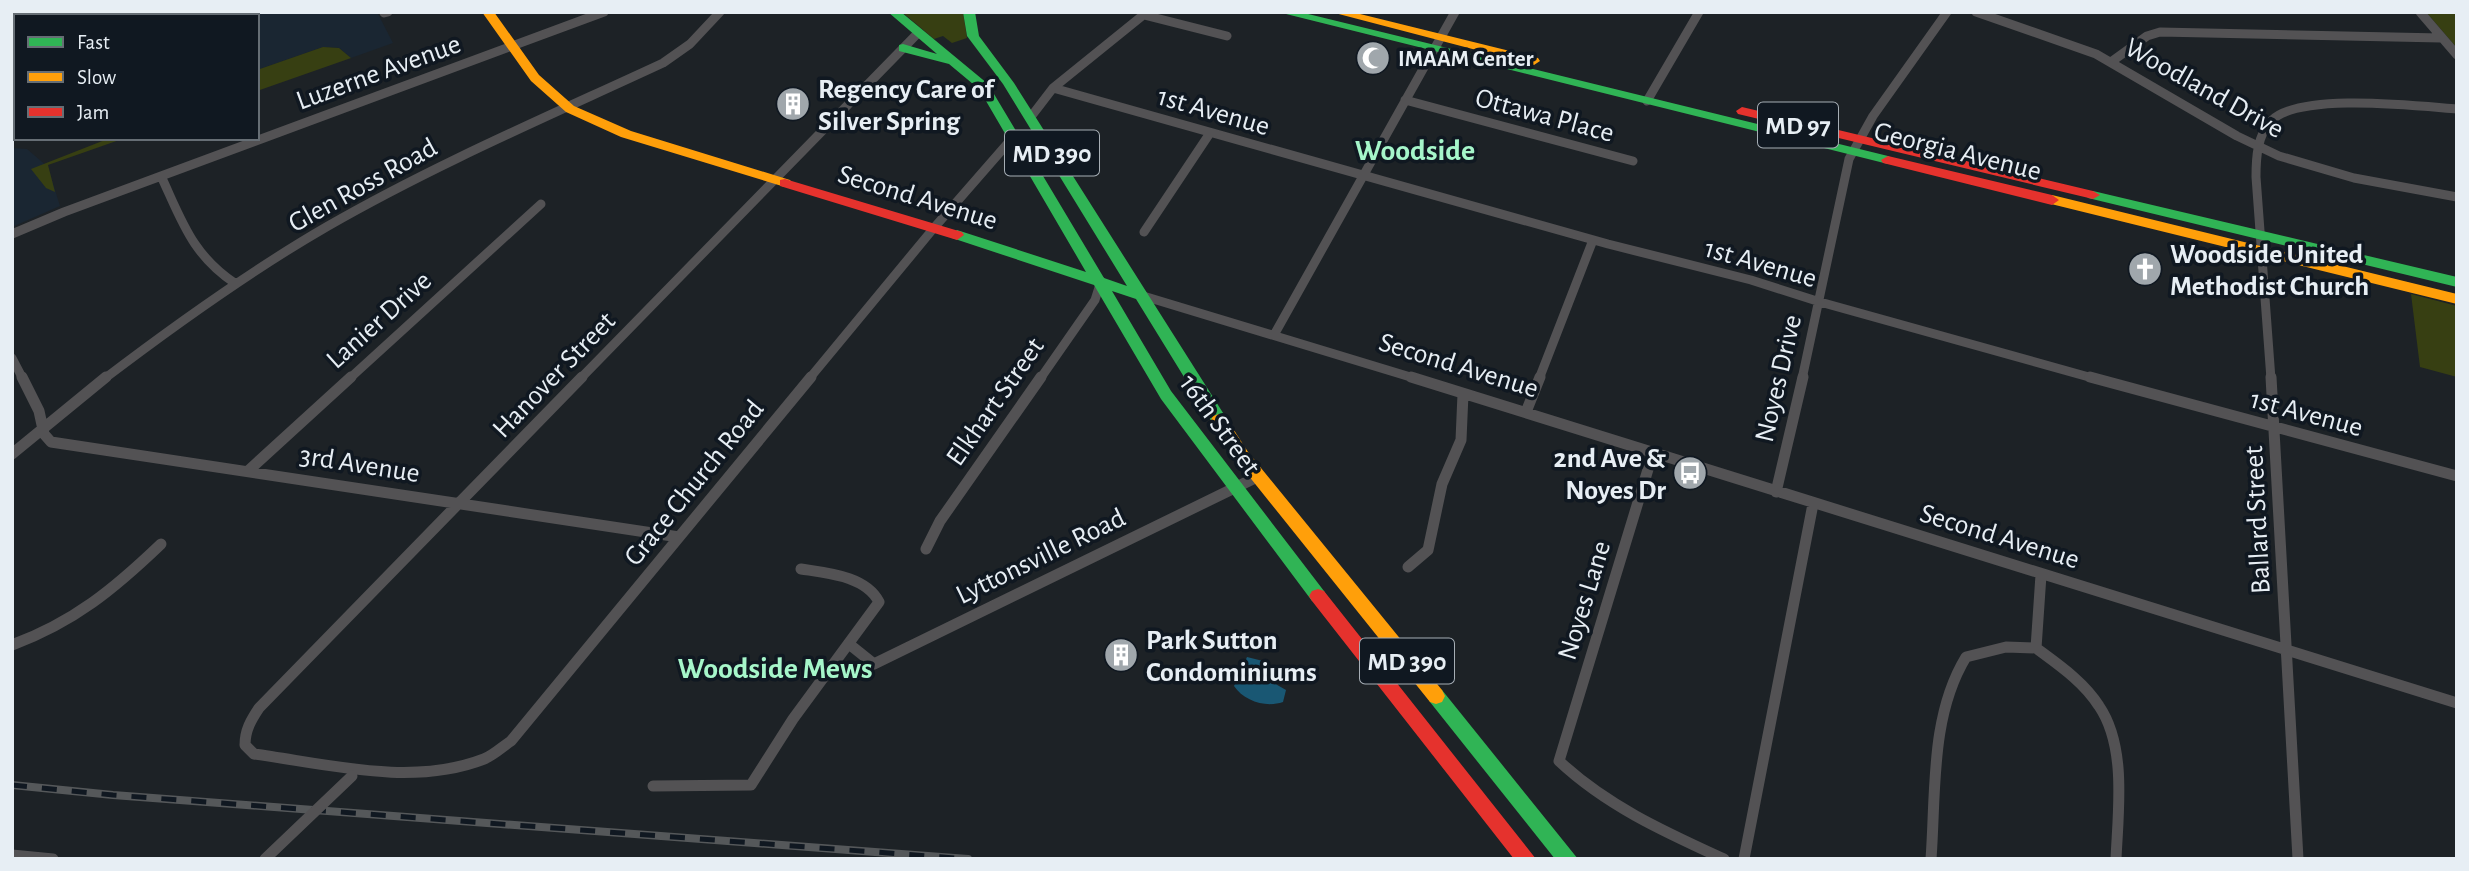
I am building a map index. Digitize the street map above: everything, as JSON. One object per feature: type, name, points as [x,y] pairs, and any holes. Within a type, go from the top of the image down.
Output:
[{"type":"main road","name":"Second Avenue","points":[[488,12],[541,83],[568,108],[626,134],[1140,295]]},
{"type":"main road","name":"16th Street","points":[[894,12],[917,34],[963,66],[984,87],[1015,135],[1166,395],[1234,488],[1526,859]]},
{"type":"main road","name":"16th Street","points":[[969,12],[973,36],[1030,118],[1257,477],[1568,859]]},
{"type":"main road","name":"Georgia Avenue","points":[[1284,12],[1437,43],[1856,145],[2457,299]]},
{"type":"main road","name":"Georgia Avenue","points":[[1337,12],[1437,43]]},
{"type":"main road","points":[[903,48],[963,66]]},
{"type":"main road","name":"Georgia Avenue","points":[[1856,145],[2259,234],[2457,282]]},
{"type":"street","name":"Luzerne Avenue","points":[[259,140],[604,12]]},
{"type":"street","name":"Glen Ross Road","points":[[12,454],[42,427],[172,328],[327,227],[397,188],[663,63],[690,44],[709,17],[720,12]]},
{"type":"street","points":[[1274,335],[1455,12]]},
{"type":"street","points":[[1650,95],[1699,12]]},
{"type":"street","name":"Noyes Drive","points":[[1776,492],[1820,302],[1849,159],[1947,12]]},
{"type":"street","name":"Woodland Drive","points":[[1976,12],[2058,40],[2111,62],[2256,146],[2318,169],[2379,185],[2457,197]]},
{"type":"street","points":[[2420,12],[2457,55]]},
{"type":"street","points":[[1030,118],[1053,88],[1145,13],[1227,36]]},
{"type":"street","points":[[2111,62],[2147,37],[2160,32],[2441,37]]},
{"type":"street","name":"Hanover Street","points":[[254,754],[245,745],[244,735],[246,726],[259,708],[917,34]]},
{"type":"street","name":"1st Avenue","points":[[1053,88],[1593,240],[1751,280],[1820,302],[2457,477]]},
{"type":"street","name":"Ottawa Place","points":[[1405,100],[1633,161]]},
{"type":"street","points":[[2256,146],[2279,114],[2295,108],[2400,105],[2457,109]]},
{"type":"street","points":[[1144,232],[1210,133]]},
{"type":"street","name":"Grace Church Road","points":[[254,754],[357,772],[439,770],[486,758],[510,741],[533,718],[933,229],[1015,135]]},
{"type":"street","name":"Luzerne Avenue","points":[[12,234],[258,140]]},
{"type":"street","name":"Ballard Street","points":[[2256,146],[2259,234],[2275,427],[2299,858]]},
{"type":"street","points":[[161,176],[199,255],[210,267],[236,284]]},
{"type":"street","name":"Lanier Drive","points":[[248,471],[541,204]]},
{"type":"street","points":[[1526,412],[1593,240]]},
{"type":"street","name":"Elkhart Street","points":[[926,549],[940,521],[1095,300],[1101,281]]},
{"type":"street","name":"Second Avenue","points":[[1140,295],[1526,412],[1813,504],[2457,703]]},
{"type":"street","points":[[12,358],[40,411],[42,427]]},
{"type":"street","points":[[1408,567],[1428,550],[1442,484],[1461,440],[1463,394]]},
{"type":"street","name":"3rd Avenue","points":[[42,427],[51,442],[679,537]]},
{"type":"street","name":"Noyes Lane","points":[[1653,453],[1559,761],[1579,783],[1615,807],[1724,859]]},
{"type":"street","name":"Lyttonsville Road","points":[[849,644],[874,664],[1257,477]]},
{"type":"street","points":[[1744,859],[1813,504]]},
{"type":"street","points":[[12,645],[54,629],[89,609],[161,544]]},
{"type":"street","points":[[653,786],[751,785],[793,719],[879,602],[877,595],[832,573],[801,569]]},
{"type":"street","points":[[2036,648],[2041,575]]},
{"type":"street","points":[[1931,859],[1941,718],[1952,680],[1966,657],[2006,647],[2036,648],[2088,690],[2105,714],[2115,752],[2116,859]]},
{"type":"street","points":[[265,859],[357,772]]},
{"type":"street","points":[[12,855],[53,859]]},
{"type":"shaded area","points":[[377,12],[393,43],[351,58],[339,48],[323,47],[259,69],[259,14],[55,14]]},
{"type":"shaded area","points":[[12,148],[27,149],[48,167],[60,206],[12,227]]},
{"type":"green space","points":[[902,12],[963,12],[967,38],[952,43],[943,36],[934,39]]},
{"type":"green space","points":[[2426,12],[2457,12],[2457,48]]},
{"type":"green space","points":[[323,47],[339,48],[351,58],[259,90],[259,69]]},
{"type":"green space","points":[[105,140],[119,140],[48,165],[55,192],[46,188],[31,169]]},
{"type":"green space","points":[[2411,294],[2457,306],[2457,377],[2420,367]]},
{"type":"water","points":[[1247,657],[1263,661],[1272,682],[1286,690],[1283,702],[1256,702],[1243,696],[1234,686]]},
{"type":"railway","points":[[12,785],[113,795],[968,859]]},
{"type":"traffic: fast","points":[[894,12],[984,87],[1166,395],[1318,596]]},
{"type":"traffic: fast","points":[[969,12],[973,36],[1008,83],[1219,420]]},
{"type":"traffic: fast","points":[[1284,12],[1888,160]]},
{"type":"traffic: fast","points":[[903,48],[947,61]]},
{"type":"traffic: fast","points":[[2093,195],[2457,282]]},
{"type":"traffic: fast","points":[[957,235],[1140,295]]},
{"type":"traffic: fast","points":[[1436,696],[1568,859]]},
{"type":"traffic: slow","points":[[488,12],[535,78],[570,109],[626,134],[785,183]]},
{"type":"traffic: slow","points":[[1337,12],[1534,61]]},
{"type":"traffic: slow","points":[[2052,200],[2457,299]]},
{"type":"traffic: slow","points":[[1219,420],[1242,456],[1436,696]]},
{"type":"traffic: jam","points":[[1742,111],[2093,195]]},
{"type":"traffic: jam","points":[[1888,160],[2052,200]]},
{"type":"traffic: jam","points":[[785,183],[957,235]]},
{"type":"traffic: jam","points":[[1318,596],[1526,859]]},
{"type":"place","name":"IMAAM Center","points":[[1373,58]]},
{"type":"place","name":"Regency Care of Silver Spring","points":[[793,104]]},
{"type":"place","name":"Woodside United Methodist Church","points":[[2145,269]]},
{"type":"place","name":"2nd Ave & Noyes Dr","points":[[1690,473]]},
{"type":"place","name":"Park Sutton Condominiums","points":[[1121,655]]},
{"type":"district","name":"Woodside","points":[[1415,150]]},
{"type":"district","name":"Woodside Mews","points":[[775,668]]}]
